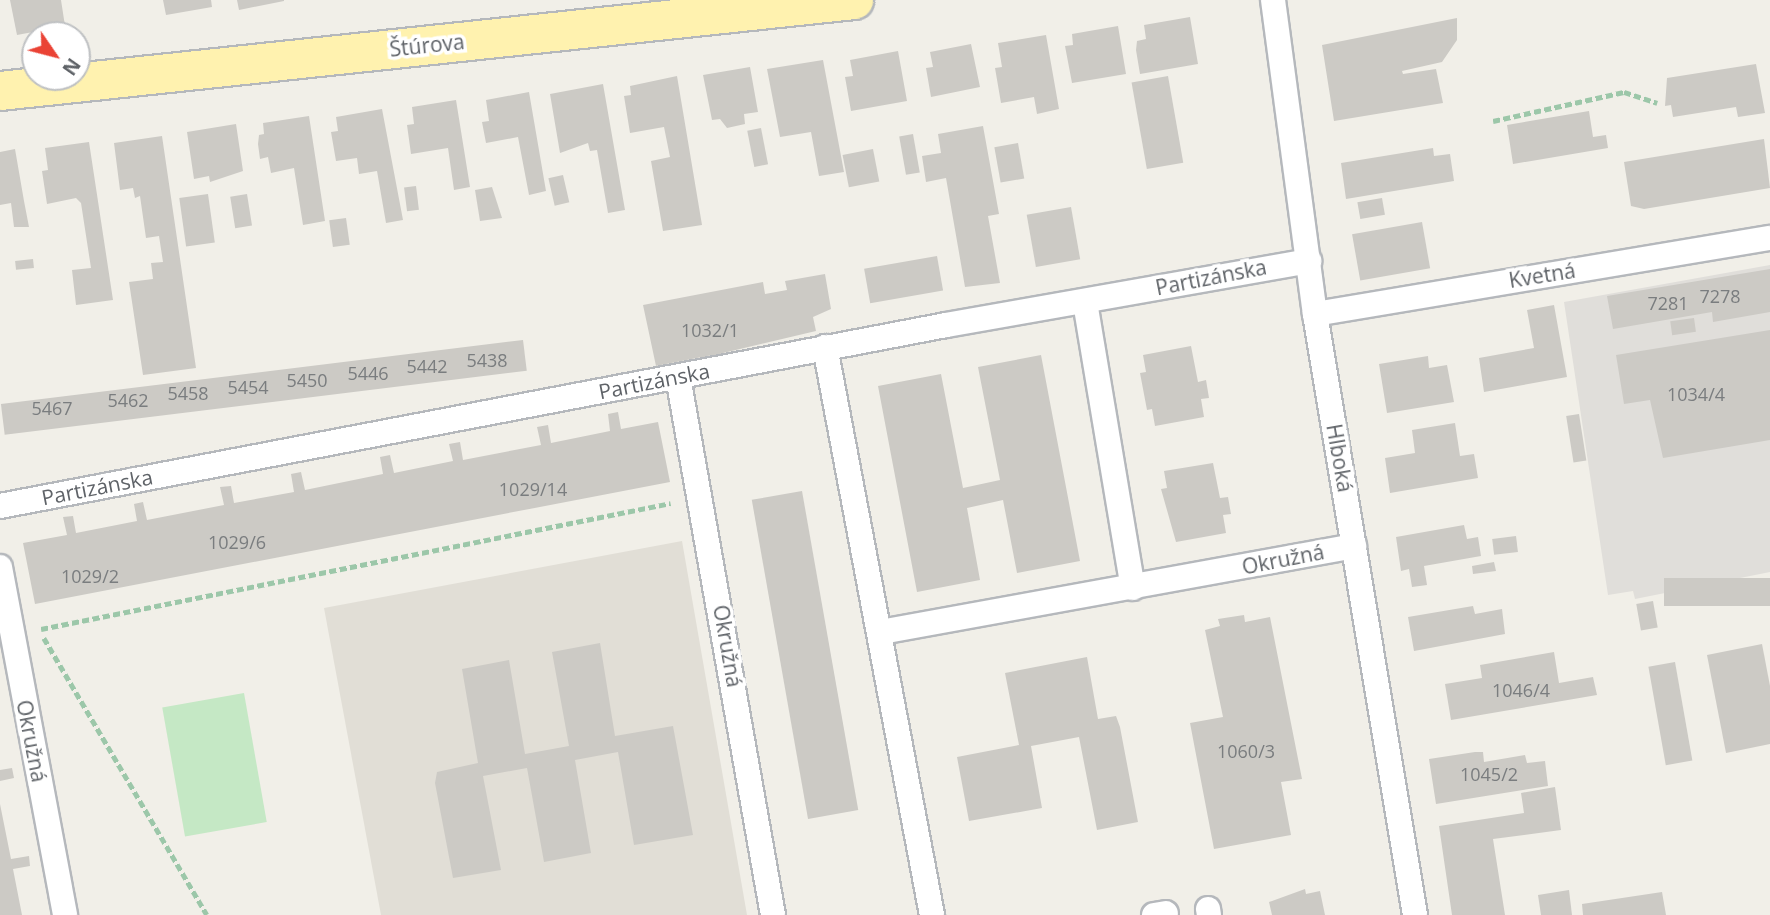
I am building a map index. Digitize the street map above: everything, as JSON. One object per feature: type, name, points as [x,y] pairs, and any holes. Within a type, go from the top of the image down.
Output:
[{"type":"main road","name":"Štúrova","points":[[0,92],[854,0]]},
{"type":"street","name":"Hlboká","points":[[1273,0],[1315,314],[1415,915]]},
{"type":"street","name":"Kvetná","points":[[1315,314],[1770,238]]},
{"type":"street","name":"Partizánska","points":[[0,506],[825,348],[1309,261]]},
{"type":"street","points":[[1085,302],[1133,588]]},
{"type":"street","points":[[825,348],[881,632],[932,915]]},
{"type":"street","name":"Okružná","points":[[678,377],[773,915]]},
{"type":"street","name":"Okružná","points":[[881,632],[1354,546]]},
{"type":"street","name":"Okružná","points":[[0,567],[65,915]]},
{"type":"path","points":[[1493,121],[1624,92],[1657,103]]},
{"type":"path","points":[[12,634],[700,497]]},
{"type":"path","points":[[39,629],[207,915]]},
{"type":"shaded area","points":[[1770,265],[1770,572],[1635,599],[1633,591],[1608,595],[1564,302]]},
{"type":"shaded area","points":[[682,541],[747,915],[381,915],[324,608]]},
{"type":"green space","points":[[244,693],[267,822],[185,836],[162,707]]},
{"type":"building","points":[[10,0],[61,0],[64,21],[21,21],[21,34],[17,35]]},
{"type":"building","points":[[163,0],[211,0],[212,7],[166,15]]},
{"type":"building","points":[[237,0],[284,0],[284,1],[239,10]]},
{"type":"building","points":[[1190,17],[1198,64],[1140,74],[1136,50],[1137,41],[1146,39],[1144,25]]},
{"type":"building","points":[[1457,18],[1457,40],[1442,62],[1402,71],[1403,74],[1436,69],[1443,103],[1334,121],[1322,45]]},
{"type":"building","points":[[1118,26],[1126,74],[1072,83],[1065,46],[1073,45],[1072,34]]},
{"type":"building","points":[[1046,35],[1059,109],[1037,114],[1034,97],[1001,103],[995,68],[1002,67],[998,43]]},
{"type":"building","points":[[971,44],[980,87],[931,97],[926,68],[933,67],[930,52]]},
{"type":"building","points":[[898,51],[907,101],[851,111],[845,77],[853,76],[850,60]]},
{"type":"building","points":[[823,60],[844,172],[819,176],[811,132],[780,137],[767,69]]},
{"type":"building","points":[[1756,64],[1765,113],[1738,117],[1736,107],[1673,117],[1671,105],[1665,106],[1667,78]]},
{"type":"building","points":[[750,67],[758,112],[744,114],[745,124],[727,128],[720,119],[712,120],[703,75]]},
{"type":"building","points":[[677,76],[702,225],[663,231],[651,161],[670,157],[664,127],[630,133],[624,96],[631,95],[630,86]]},
{"type":"building","points":[[1168,76],[1183,163],[1147,169],[1132,82]]},
{"type":"building","points":[[603,84],[625,210],[608,213],[597,150],[590,151],[588,143],[560,153],[550,94]]},
{"type":"building","points":[[529,92],[546,191],[529,195],[518,137],[486,143],[482,122],[489,121],[486,100]]},
{"type":"building","points":[[456,100],[470,187],[454,190],[448,148],[411,154],[407,125],[414,124],[412,107]]},
{"type":"building","points":[[382,109],[403,220],[386,223],[377,171],[359,174],[357,158],[336,161],[331,132],[338,131],[336,117]]},
{"type":"building","points":[[1589,111],[1593,137],[1606,135],[1608,148],[1513,164],[1507,125]]},
{"type":"building","points":[[309,116],[325,221],[303,225],[294,168],[271,173],[268,157],[260,159],[258,144],[259,135],[264,134],[263,123]]},
{"type":"building","points":[[236,124],[243,171],[210,182],[209,176],[194,179],[187,132]]},
{"type":"building","points":[[983,126],[999,214],[988,216],[1000,283],[965,287],[946,178],[926,182],[922,156],[941,153],[938,134]]},
{"type":"building","points":[[761,128],[768,164],[754,167],[747,131]]},
{"type":"building","points":[[913,134],[920,172],[906,175],[899,136]]},
{"type":"building","points":[[162,136],[196,368],[143,375],[129,282],[153,279],[151,263],[163,262],[159,236],[146,238],[140,196],[135,198],[133,188],[120,190],[114,143]]},
{"type":"building","points":[[1764,139],[1770,188],[1644,209],[1631,206],[1624,162]]},
{"type":"building","points":[[89,142],[113,300],[76,305],[72,270],[91,268],[81,203],[76,198],[47,204],[42,171],[48,170],[45,148]]},
{"type":"building","points":[[1018,143],[1024,178],[1001,183],[994,147]]},
{"type":"building","points":[[1433,148],[1434,156],[1450,154],[1454,181],[1346,199],[1341,163]]},
{"type":"building","points":[[15,149],[29,227],[14,227],[11,203],[0,205],[0,152]]},
{"type":"building","points":[[873,149],[879,181],[849,187],[843,155]]},
{"type":"building","points":[[563,175],[569,202],[555,206],[548,178]]},
{"type":"building","points":[[416,186],[419,210],[407,211],[404,187]]},
{"type":"building","points":[[492,187],[502,218],[480,221],[475,190]]},
{"type":"building","points":[[208,194],[215,243],[186,247],[179,198]]},
{"type":"building","points":[[247,194],[252,226],[235,228],[230,197]]},
{"type":"building","points":[[1382,198],[1385,215],[1360,219],[1357,202]]},
{"type":"building","points":[[1071,207],[1080,259],[1036,267],[1027,215]]},
{"type":"building","points":[[346,218],[350,245],[333,247],[329,220]]},
{"type":"building","points":[[1422,222],[1430,268],[1360,281],[1352,234]]},
{"type":"building","points":[[937,256],[943,290],[870,303],[864,269]]},
{"type":"building","points":[[33,259],[34,268],[16,270],[15,261]]},
{"type":"building","points":[[1770,269],[1770,312],[1713,322],[1712,312],[1613,329],[1607,296]]},
{"type":"building","points":[[825,274],[831,309],[813,317],[816,331],[723,353],[724,359],[717,360],[716,355],[707,356],[703,363],[702,357],[656,366],[643,305],[763,282],[765,294],[787,290],[785,281]]},
{"type":"building","points":[[1554,305],[1567,377],[1484,392],[1479,358],[1534,348],[1527,310]]},
{"type":"building","points":[[1694,318],[1696,332],[1672,335],[1670,321]]},
{"type":"building","points":[[1770,330],[1770,440],[1663,458],[1650,400],[1624,404],[1616,355]]},
{"type":"building","points":[[523,340],[527,371],[5,435],[1,404]]},
{"type":"building","points":[[1191,346],[1198,382],[1206,380],[1209,398],[1201,399],[1204,417],[1155,426],[1152,409],[1147,410],[1140,373],[1146,372],[1143,355]]},
{"type":"building","points":[[1041,355],[1080,561],[1017,573],[1003,500],[967,508],[980,580],[917,592],[878,386],[941,374],[963,488],[1000,480],[978,367]]},
{"type":"building","points":[[1428,356],[1429,368],[1447,365],[1454,402],[1387,413],[1379,364]]},
{"type":"building","points":[[618,412],[621,429],[658,422],[670,482],[35,604],[23,543],[67,535],[63,517],[73,516],[76,533],[137,521],[134,504],[143,502],[147,520],[224,505],[220,487],[231,486],[234,503],[294,492],[291,474],[301,472],[305,490],[383,474],[380,457],[390,455],[394,473],[453,461],[449,444],[460,442],[463,460],[541,445],[537,427],[548,425],[551,443],[610,431],[608,414]]},
{"type":"building","points":[[1579,414],[1586,460],[1574,462],[1566,416]]},
{"type":"building","points":[[1455,423],[1460,456],[1474,454],[1478,478],[1390,493],[1385,458],[1415,453],[1412,430]]},
{"type":"building","points":[[1213,463],[1220,498],[1228,497],[1231,514],[1223,515],[1226,533],[1176,542],[1161,489],[1167,488],[1164,471]]},
{"type":"building","points":[[802,491],[858,810],[808,819],[752,500]]},
{"type":"building","points":[[1464,525],[1467,539],[1478,537],[1481,556],[1424,566],[1427,585],[1412,587],[1409,569],[1401,571],[1396,537]]},
{"type":"building","points":[[1516,536],[1518,552],[1494,555],[1492,539]]},
{"type":"building","points":[[1494,562],[1496,571],[1473,574],[1472,566]]},
{"type":"building","points":[[1664,578],[1770,578],[1770,606],[1664,606]]},
{"type":"building","points":[[1653,601],[1658,628],[1641,631],[1636,604]]},
{"type":"building","points":[[1473,606],[1475,614],[1502,609],[1505,634],[1414,651],[1408,617]]},
{"type":"building","points":[[1244,615],[1245,622],[1270,617],[1302,779],[1281,782],[1291,835],[1214,849],[1190,723],[1223,717],[1205,630],[1220,626],[1218,619]]},
{"type":"building","points":[[600,643],[615,736],[673,726],[693,835],[634,845],[618,752],[575,760],[591,853],[544,862],[527,768],[483,776],[501,870],[453,878],[435,783],[437,772],[478,763],[462,669],[509,660],[525,754],[569,746],[552,652]]},
{"type":"building","points":[[1762,644],[1770,686],[1770,744],[1726,753],[1707,655]]},
{"type":"building","points":[[1554,652],[1559,683],[1593,677],[1597,695],[1451,720],[1445,684],[1482,678],[1480,665]]},
{"type":"building","points":[[1087,657],[1098,719],[1116,716],[1120,727],[1138,822],[1097,830],[1079,737],[1031,746],[1042,808],[969,821],[957,757],[1019,745],[1005,673]]},
{"type":"building","points":[[1675,662],[1692,760],[1666,765],[1648,667]]},
{"type":"building","points":[[1483,752],[1484,762],[1525,755],[1527,763],[1545,761],[1548,786],[1436,804],[1429,759]]},
{"type":"building","points":[[12,768],[14,778],[0,781],[0,770]]},
{"type":"building","points":[[1555,787],[1561,830],[1493,839],[1505,915],[1452,915],[1439,826],[1524,813],[1521,793]]},
{"type":"building","points":[[0,804],[11,859],[29,856],[30,866],[13,869],[22,915],[0,915]]},
{"type":"building","points":[[1305,889],[1306,894],[1320,891],[1325,915],[1272,915],[1269,902]]},
{"type":"building","points":[[1569,890],[1572,915],[1541,915],[1538,895]]},
{"type":"building","points":[[1662,892],[1666,915],[1583,915],[1582,904]]}]
